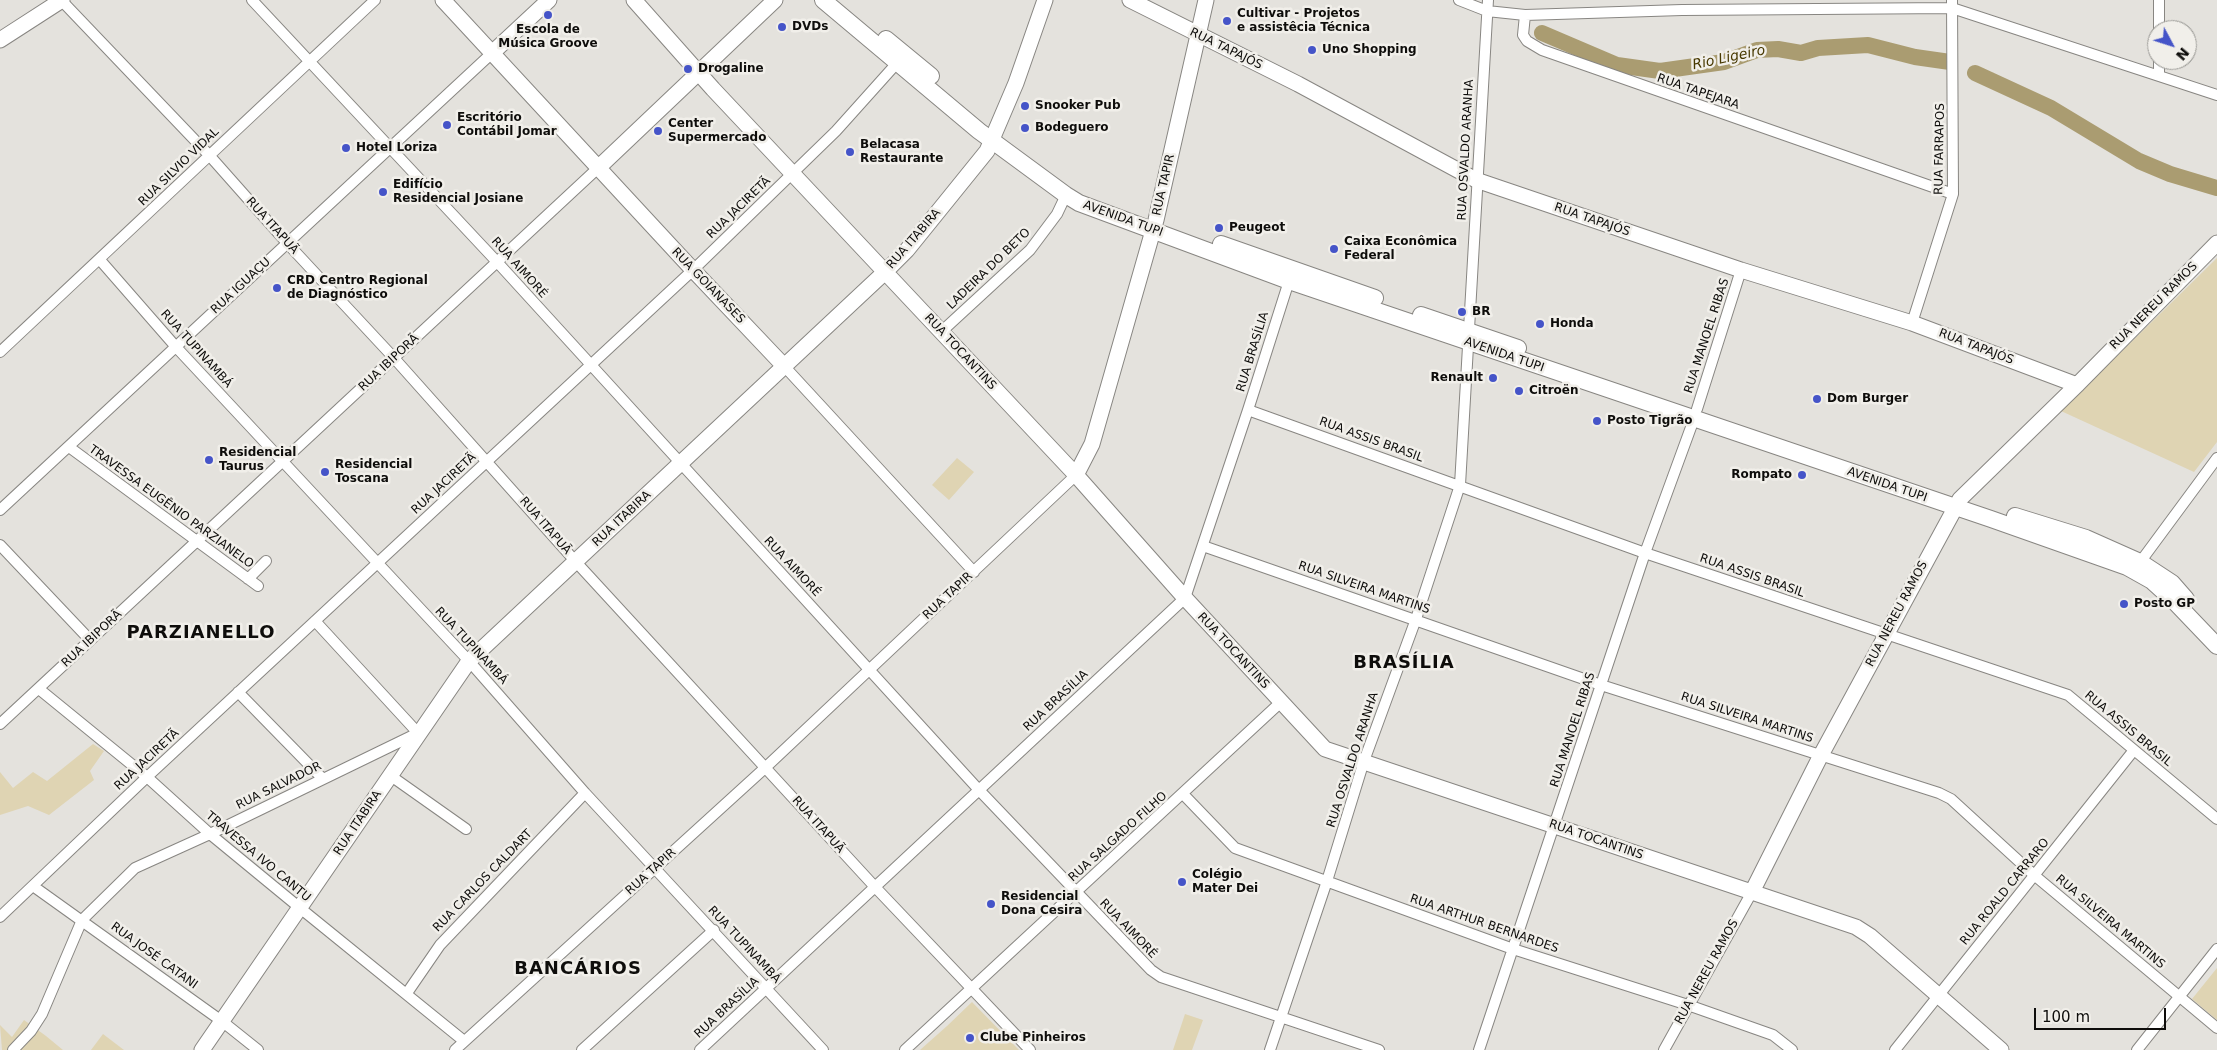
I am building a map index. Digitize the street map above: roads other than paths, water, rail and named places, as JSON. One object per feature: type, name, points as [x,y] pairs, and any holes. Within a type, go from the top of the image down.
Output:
[{"type":"main road","name":"AVENIDA TUPI","points":[[823,0],[897,63],[994,136],[1073,190],[1289,281],[1469,336]]},
{"type":"main road","name":"AVENIDA TUPI","points":[[838,0],[994,136],[1066,195],[1099,212],[1154,225],[1957,504],[2081,550],[2137,566],[2172,583],[2217,630]]},
{"type":"main road","name":"AVENIDA TUPI","points":[[2137,566],[2174,600],[2217,646]]},
{"type":"street","points":[[0,40],[62,0]]},
{"type":"street","name":"RUA ITAPUÃ","points":[[62,0],[209,156],[394,358],[576,562],[875,888],[1030,1050]]},
{"type":"street","name":"RUA AIMORÉ","points":[[252,0],[498,263],[680,465],[979,790],[1075,893],[1151,970],[1161,977],[1379,1050]]},
{"type":"street","name":"RUA SILVIO VIDAL","points":[[0,352],[375,0]]},
{"type":"street","name":"RUA GOIANASES","points":[[443,0],[491,54],[785,367],[974,572]]},
{"type":"street","name":"RUA IGUAÇU","points":[[0,510],[549,0]]},
{"type":"street","name":"RUA TOCANTINS","points":[[634,0],[699,74],[1076,475],[1185,598],[1325,749],[1856,927],[1870,936],[2000,1050]]},
{"type":"street","name":"RUA IBIPORÃ","points":[[0,724],[498,263],[775,0]]},
{"type":"street","name":"RUA ITABIRA","points":[[202,1050],[469,661],[886,271],[919,235],[987,151],[1046,0]]},
{"type":"street","name":"RUA TAPAJÓS","points":[[1130,0],[1298,84],[1476,180],[1741,270],[1912,323],[2077,385]]},
{"type":"street","name":"RUA TAPIR","points":[[455,1050],[657,868],[1076,475],[1092,444],[1154,225],[1206,0]]},
{"type":"street","points":[[1459,0],[1525,15],[1682,5],[1952,4],[2217,95]]},
{"type":"street","points":[[2158,0],[2159,20]]},
{"type":"street","name":"RUA FARRAPOS","points":[[1912,323],[1953,194],[1952,4]]},
{"type":"street","name":"RUA OSVALDO ARANHA","points":[[1270,1050],[1327,880],[1364,761],[1416,619],[1460,485],[1487,5]]},
{"type":"street","name":"RUA TAPEJARA","points":[[1525,15],[1523,35],[1527,41],[1542,50],[1953,194]]},
{"type":"street","name":"RUA JACIRETÃ","points":[[0,917],[238,692],[591,367],[693,270],[836,131],[897,63]]},
{"type":"street","points":[[2159,70],[2159,76]]},
{"type":"street","name":"LADEIRA DO BETO","points":[[941,332],[1030,250],[1057,214],[1066,195]]},
{"type":"street","name":"RUA NEREU RAMOS","points":[[1664,1050],[1752,892],[1821,755],[1957,504],[2217,243]]},
{"type":"street","name":"RUA TUPINAMBÁ","points":[[100,260],[176,347],[469,661],[585,793],[657,868],[823,1050]]},
{"type":"street","name":"RUA MANOEL RIBAS","points":[[1479,1050],[1645,553],[1695,414],[1741,270]]},
{"type":"street","name":"RUA BRASÍLIA","points":[[700,1050],[1185,598],[1289,281]]},
{"type":"street","name":"RUA ASSIS BRASIL","points":[[1248,410],[1645,553],[2068,695],[2217,819]]},
{"type":"street","name":"TRAVESSA EUGÊNIO PARZIANELO","points":[[69,447],[258,586]]},
{"type":"street","points":[[2137,566],[2215,464]]},
{"type":"street","points":[[0,544],[90,640]]},
{"type":"street","name":"RUA SILVEIRA MARTINS","points":[[1203,546],[1601,685],[1939,793],[1951,799],[2034,875],[2217,1028]]},
{"type":"street","points":[[248,579],[266,561]]},
{"type":"street","points":[[315,621],[418,733]]},
{"type":"street","name":"TRAVESSA IVO CANTU","points":[[39,689],[147,777],[210,834],[464,1041]]},
{"type":"street","points":[[238,692],[323,779]]},
{"type":"street","name":"RUA SALGADO FILHO","points":[[905,1050],[1281,702]]},
{"type":"street","name":"RUA SALVADOR","points":[[14,1050],[31,1031],[42,1014],[82,920],[136,868],[418,733]]},
{"type":"street","name":"RUA ROALD CARRARO","points":[[1895,1050],[2134,750]]},
{"type":"street","points":[[391,776],[466,829]]},
{"type":"street","name":"RUA CARLOS CALDART","points":[[407,993],[440,945],[585,793]]},
{"type":"street","name":"RUA ARTHUR BERNARDES","points":[[1183,794],[1235,848],[1513,948],[1773,1035],[1792,1050]]},
{"type":"street","name":"RUA JOSÉ CATANI","points":[[33,886],[223,1022],[258,1050]]},
{"type":"street","points":[[582,1050],[714,930]]},
{"type":"street","points":[[2137,1050],[2217,949]]},
{"type":"waterway","name":"Rio Ligeiro","points":[[1542,33],[1617,65],[1660,71],[1724,62],[1757,50],[1778,49],[1801,53],[1818,48],[1868,45],[1915,57],[1950,62]]},
{"type":"waterway","name":"Rio Ligeiro","points":[[1975,73],[2051,108],[2139,161],[2170,174],[2217,188]]},
{"type":"place","name":"Escola de Música Groove","points":[[548,15]]},
{"type":"place","name":"Cultivar - Projetos e assistêcia Técnica","points":[[1227,21]]},
{"type":"place","name":"DVDs","points":[[782,27]]},
{"type":"place","name":"Uno Shopping","points":[[1312,50]]},
{"type":"place","name":"Drogaline","points":[[688,69]]},
{"type":"place","name":"Snooker Pub","points":[[1025,106]]},
{"type":"place","name":"Escritório Contábil Jomar","points":[[447,125]]},
{"type":"place","name":"Bodeguero","points":[[1025,128]]},
{"type":"place","name":"Center Supermercado","points":[[658,131]]},
{"type":"place","name":"Hotel Loriza","points":[[346,148]]},
{"type":"place","name":"Belacasa Restaurante","points":[[850,152]]},
{"type":"place","name":"Edifício Residencial Josiane","points":[[383,192]]},
{"type":"place","name":"Peugeot","points":[[1219,228]]},
{"type":"place","name":"Caixa Econômica Federal","points":[[1334,249]]},
{"type":"place","name":"CRD Centro Regional de Diagnóstico","points":[[277,288]]},
{"type":"place","name":"BR","points":[[1462,312]]},
{"type":"place","name":"Honda","points":[[1540,324]]},
{"type":"place","name":"Renault","points":[[1493,378]]},
{"type":"place","name":"Citroën","points":[[1519,391]]},
{"type":"place","name":"Dom Burger","points":[[1817,399]]},
{"type":"place","name":"Posto Tigrão","points":[[1597,421]]},
{"type":"place","name":"Residencial Taurus","points":[[209,460]]},
{"type":"place","name":"Residencial Toscana","points":[[325,472]]},
{"type":"place","name":"Rompato","points":[[1802,475]]},
{"type":"place","name":"Posto GP","points":[[2124,604]]},
{"type":"place","name":"Colégio Mater Dei","points":[[1182,882]]},
{"type":"place","name":"Residencial Dona Cesira","points":[[991,904]]},
{"type":"place","name":"Clube Pinheiros","points":[[970,1038]]},
{"type":"district","name":"PARZIANELLO","points":[[201,633]]},
{"type":"district","name":"BRASÍLIA","points":[[1404,663]]},
{"type":"district","name":"BANCÁRIOS","points":[[578,969]]}]
